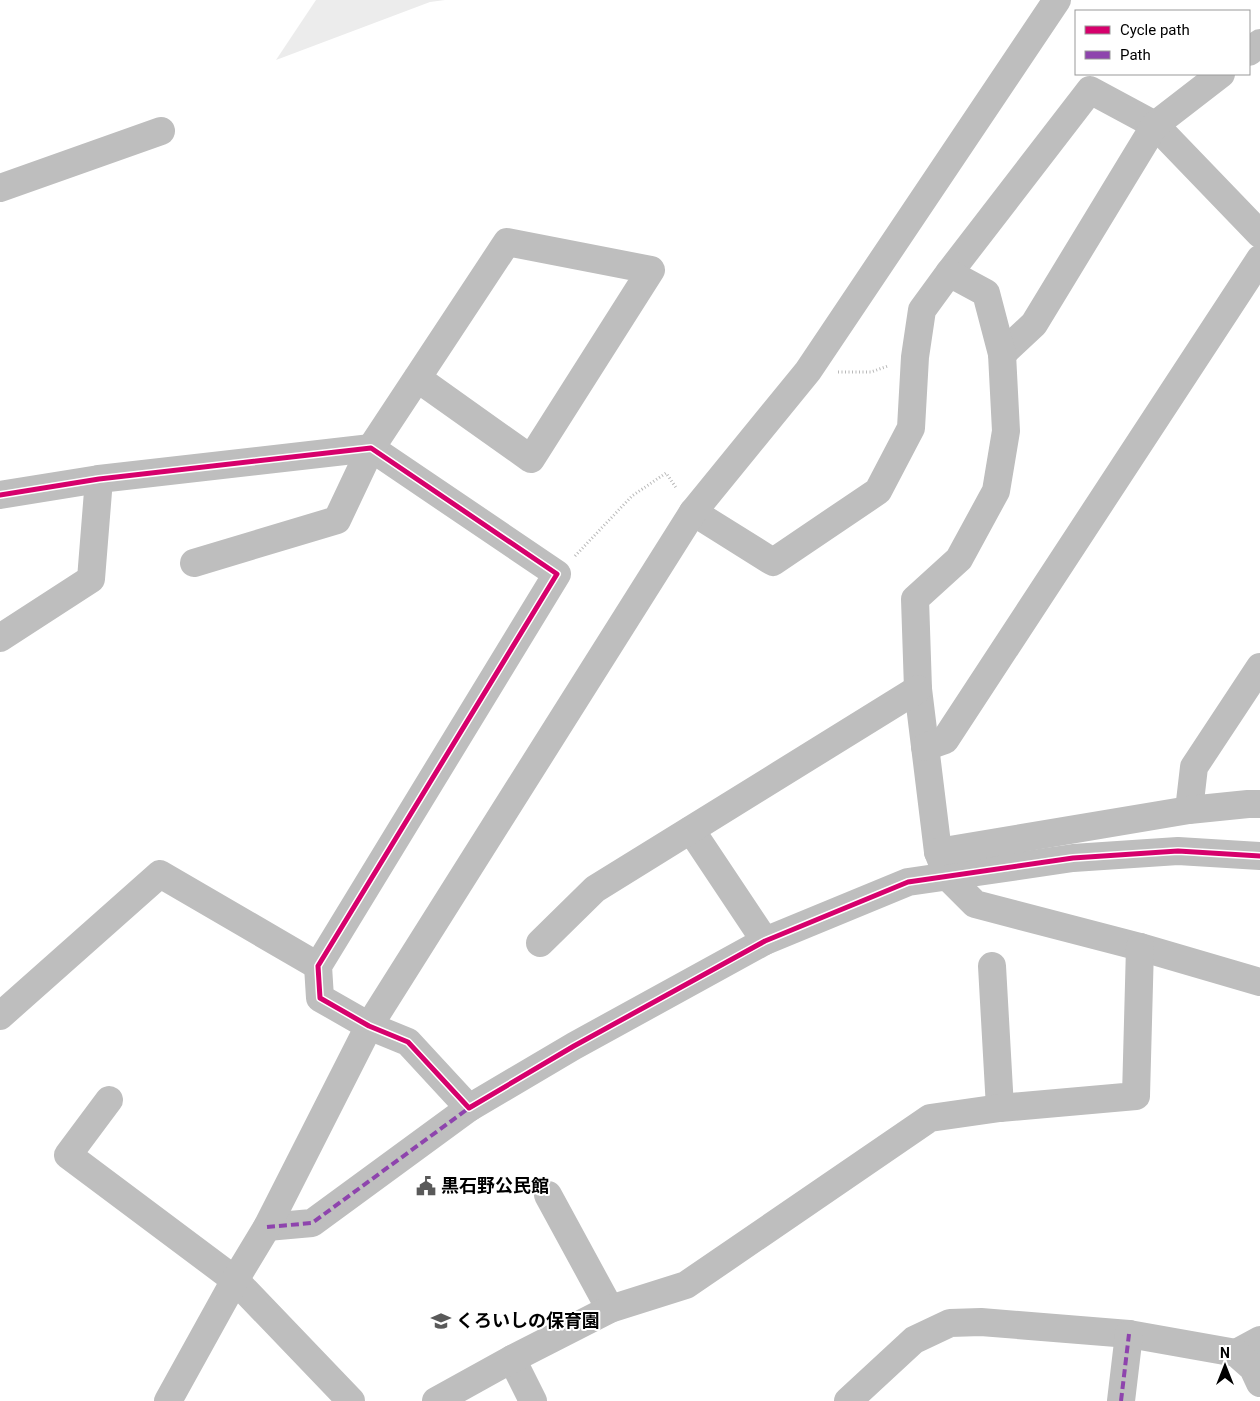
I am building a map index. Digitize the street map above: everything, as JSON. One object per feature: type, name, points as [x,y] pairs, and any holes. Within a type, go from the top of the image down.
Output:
[{"type":"street","points":[[168,1401],[235,1280],[267,1227],[369,1026],[693,512],[808,371],[1058,0]]},
{"type":"street","points":[[1250,51],[1260,43]]},
{"type":"street","points":[[1002,354],[1034,324],[1155,125],[1220,75]]},
{"type":"street","points":[[693,512],[773,562],[878,491],[912,428],[915,357],[922,310],[1090,90],[1155,125],[1260,234]]},
{"type":"street","points":[[0,188],[161,131]]},
{"type":"street","points":[[194,563],[337,520],[371,448],[417,378],[507,242],[651,270],[531,459],[417,378]]},
{"type":"street","points":[[925,747],[945,740],[1260,259]]},
{"type":"street","points":[[949,273],[986,293],[1002,354],[1006,431],[996,491],[959,559],[915,599],[918,690],[938,852],[948,877],[975,904],[1140,947],[1260,982]]},
{"type":"street","points":[[0,496],[99,478],[371,448],[557,574],[318,966],[320,998],[369,1026],[408,1042],[469,1108]]},
{"type":"street","points":[[0,638],[91,579],[99,478]]},
{"type":"street","points":[[1189,810],[1194,767],[1260,667]]},
{"type":"street","points":[[540,943],[595,889],[918,690]]},
{"type":"street","points":[[938,852],[1189,810],[1260,804]]},
{"type":"street","points":[[691,830],[765,940]]},
{"type":"street","points":[[267,1227],[312,1223],[469,1108],[574,1046],[765,940],[908,882],[1073,858],[1178,851],[1260,856]]},
{"type":"street","points":[[0,1016],[160,874],[318,966]]},
{"type":"street","points":[[436,1401],[512,1359],[610,1309],[686,1285],[930,1118],[1000,1108],[1136,1096],[1140,947]]},
{"type":"street","points":[[992,966],[1000,1108]]},
{"type":"street","points":[[109,1100],[68,1155],[235,1280],[351,1401]]},
{"type":"street","points":[[548,1195],[610,1309]]},
{"type":"street","points":[[848,1401],[914,1340],[950,1323],[981,1322],[1129,1334],[1236,1352],[1253,1368],[1260,1383]]},
{"type":"street","points":[[1121,1401],[1129,1334]]},
{"type":"street","points":[[1236,1352],[1260,1340]]},
{"type":"street","points":[[512,1359],[533,1401]]},
{"type":"path","points":[[808,371],[871,372],[915,357]]},
{"type":"path","points":[[557,574],[632,496],[666,473],[693,512]]},
{"type":"shaded area","points":[[316,0],[445,0],[430,2],[276,60]]},
{"type":"marked path","points":[[267,1227],[312,1223],[469,1108]]},
{"type":"marked path","points":[[1121,1401],[1129,1334]]},
{"type":"cycle path","points":[[0,495],[99,479],[371,448],[557,574],[318,966],[320,998],[369,1026],[408,1042],[469,1108],[574,1046],[765,941],[908,882],[1073,858],[1178,851],[1260,856]]},
{"type":"place","name":"黒石野公民館","points":[[426,1186]]},
{"type":"place","name":"くろいしの保育園","points":[[441,1321]]}]
